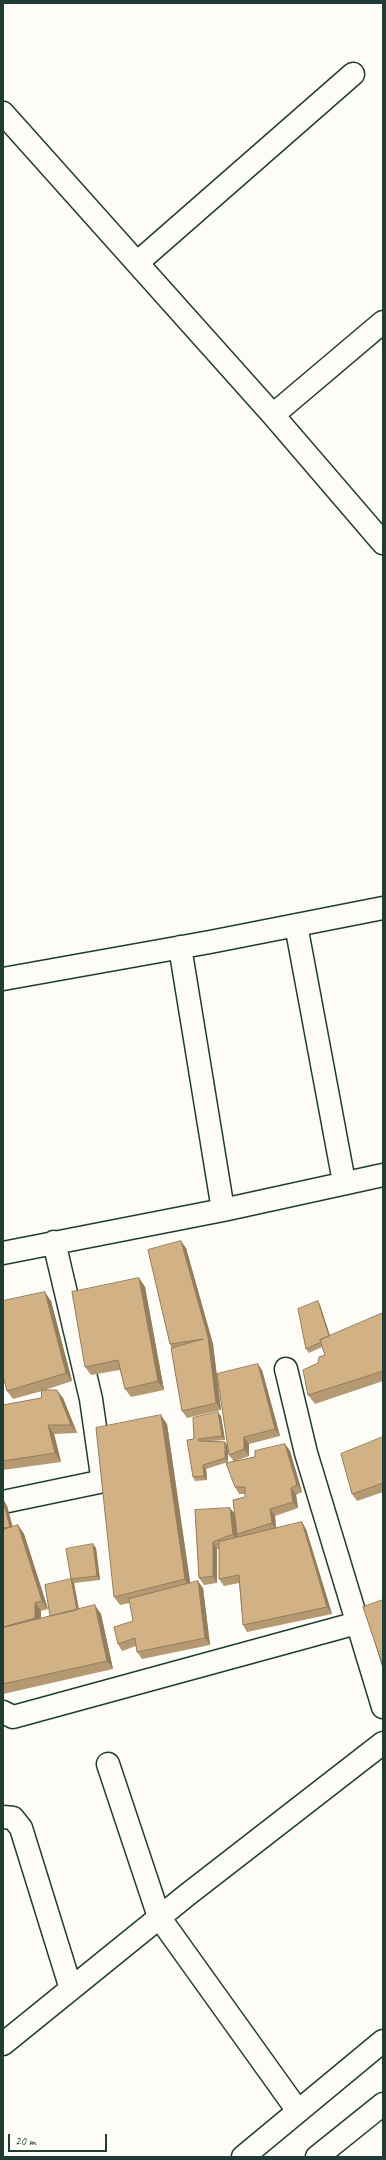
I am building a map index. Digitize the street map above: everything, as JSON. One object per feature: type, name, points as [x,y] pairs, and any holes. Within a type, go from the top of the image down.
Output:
[{"type":"street","points":[[137,263],[353,74]]},
{"type":"street","points":[[3,114],[273,415],[383,543]]},
{"type":"street","points":[[273,415],[383,322]]},
{"type":"street","points":[[3,979],[383,908]]},
{"type":"street","points":[[296,925],[344,1182]]},
{"type":"street","points":[[180,947],[223,1210]]},
{"type":"street","points":[[3,1253],[223,1210],[344,1182],[383,1175]]},
{"type":"street","points":[[3,1502],[99,1482],[102,1476],[91,1399],[54,1242]]},
{"type":"street","points":[[286,1369],[306,1453],[383,1707]]},
{"type":"street","points":[[3,1712],[13,1717],[358,1624]]},
{"type":"street","points":[[3,2044],[159,1917],[383,1743]]},
{"type":"street","points":[[108,1764],[159,1917],[298,2111]]},
{"type":"street","points":[[3,1817],[13,1818],[21,1828],[71,1989]]},
{"type":"street","points":[[243,2157],[383,2041]]},
{"type":"street","points":[[317,2157],[383,2104]]},
{"type":"building","points":[[181,1241],[208,1337],[216,1403],[182,1411],[171,1348],[203,1339],[170,1344],[148,1250]]},
{"type":"building","points":[[139,1278],[158,1381],[125,1389],[118,1360],[85,1367],[72,1292]]},
{"type":"building","points":[[45,1292],[66,1373],[7,1391],[3,1376],[3,1301]]},
{"type":"building","points":[[318,1301],[329,1336],[320,1340],[321,1342],[306,1349],[298,1309]]},
{"type":"building","points":[[383,1313],[383,1371],[308,1395],[303,1370],[318,1363],[319,1357],[325,1355],[320,1340]]},
{"type":"building","points":[[258,1364],[275,1429],[244,1437],[244,1449],[229,1455],[217,1374]]},
{"type":"building","points":[[42,1390],[57,1390],[71,1425],[48,1425],[55,1453],[3,1461],[3,1405],[41,1398]]},
{"type":"building","points":[[218,1412],[222,1436],[198,1439],[199,1441],[225,1442],[225,1458],[203,1465],[204,1476],[193,1477],[187,1440],[194,1439],[193,1418]]},
{"type":"building","points":[[161,1415],[185,1579],[114,1597],[96,1428]]},
{"type":"building","points":[[383,1437],[383,1483],[352,1494],[341,1454]]},
{"type":"building","points":[[285,1444],[297,1485],[291,1488],[293,1502],[270,1509],[272,1523],[237,1534],[233,1500],[245,1497],[245,1487],[235,1487],[226,1463],[255,1457],[255,1451]]},
{"type":"building","points":[[3,1500],[10,1527],[3,1528]]},
{"type":"building","points":[[230,1508],[233,1534],[213,1542],[213,1576],[199,1578],[195,1510]]},
{"type":"building","points":[[302,1522],[327,1607],[243,1625],[239,1575],[219,1579],[219,1542]]},
{"type":"building","points":[[18,1525],[42,1601],[35,1603],[35,1618],[3,1627],[3,1530]]},
{"type":"building","points":[[93,1544],[97,1576],[71,1579],[66,1549]]},
{"type":"building","points":[[71,1579],[77,1610],[50,1616],[45,1585]]},
{"type":"building","points":[[198,1581],[205,1638],[137,1652],[135,1638],[118,1644],[114,1627],[133,1621],[129,1599]]},
{"type":"building","points":[[383,1600],[383,1666],[363,1607]]},
{"type":"building","points":[[95,1605],[107,1661],[3,1684],[3,1628]]}]
